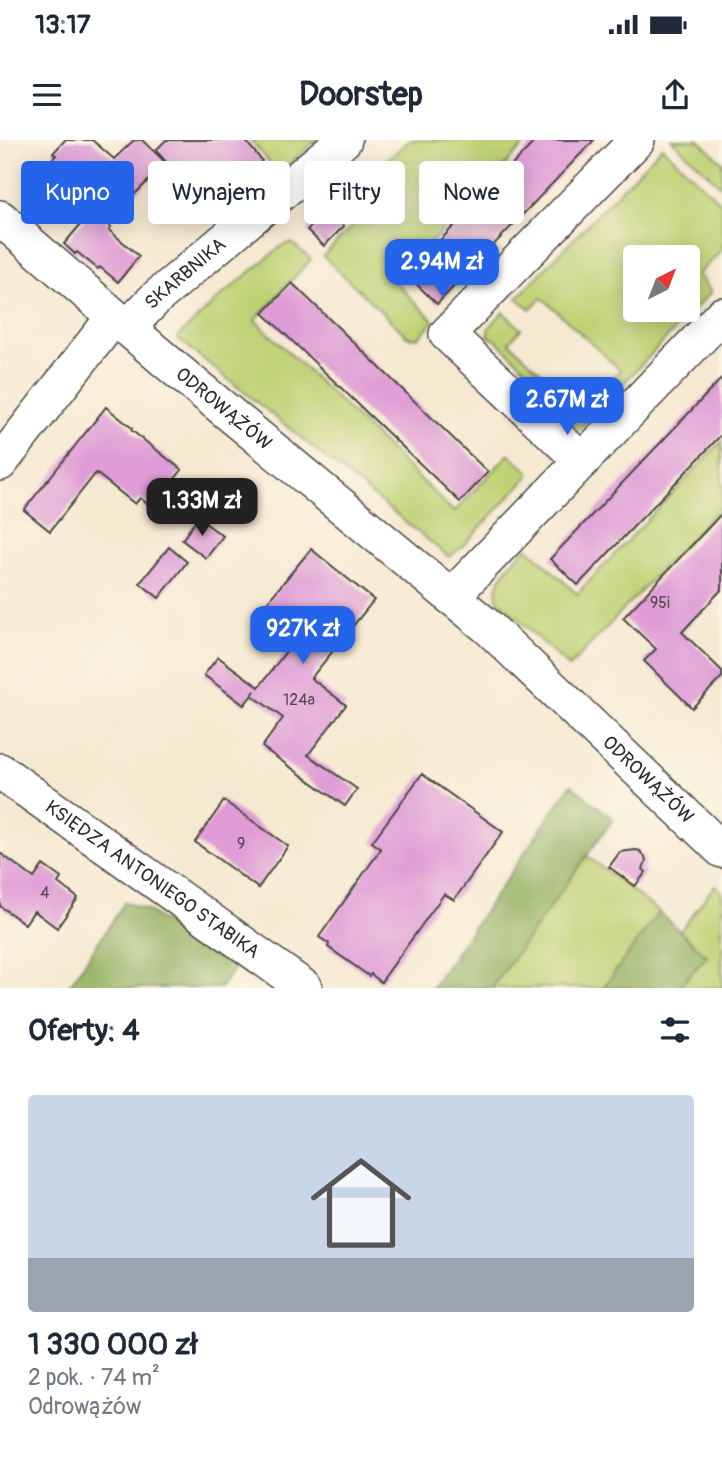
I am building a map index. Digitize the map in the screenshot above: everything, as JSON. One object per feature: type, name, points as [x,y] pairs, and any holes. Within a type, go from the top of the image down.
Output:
[{"type":"street","name":"SKARBNIKA","points":[[0,463],[120,323],[156,298],[344,140]]},
{"type":"street","points":[[582,461],[447,334],[637,140]]},
{"type":"street","name":"ODROWĄŻÓW","points":[[0,218],[120,323],[488,627],[722,850]]},
{"type":"street","points":[[451,597],[722,315]]},
{"type":"street","name":"KSIĘDZA ANTONIEGO STABIKA","points":[[0,771],[305,988]]},
{"type":"green space","points":[[250,140],[317,140],[290,163],[290,161],[268,161]]},
{"type":"green space","points":[[410,140],[529,140],[509,161],[419,161],[419,224],[449,224],[394,281],[434,321],[418,338],[408,337],[323,256],[352,226],[350,224],[405,224],[405,161],[385,161]]},
{"type":"green space","points":[[672,140],[699,140],[722,162],[722,187]]},
{"type":"green space","points":[[662,147],[722,204],[722,250],[700,272],[700,245],[623,245],[623,322],[682,322],[617,390],[607,385],[620,370],[546,301],[541,298],[530,309],[517,298]]},
{"type":"green space","points":[[292,243],[311,259],[255,320],[454,512],[509,454],[529,472],[529,476],[462,547],[449,557],[177,338],[221,296],[283,245]]},
{"type":"green space","points":[[700,277],[711,292],[700,303]]},
{"type":"green space","points":[[503,312],[521,329],[509,342],[582,411],[595,398],[599,404],[597,411],[570,439],[559,429],[573,414],[495,339],[489,338],[488,329]]},
{"type":"green space","points":[[722,441],[722,505],[569,667],[497,599],[501,577],[527,547],[577,594]]},
{"type":"green space","points":[[571,785],[613,819],[492,988],[432,988]]},
{"type":"green space","points":[[586,855],[659,912],[603,988],[492,988]]},
{"type":"green space","points":[[715,885],[722,892],[722,988],[678,988],[706,956],[680,931]]},
{"type":"green space","points":[[125,902],[147,910],[212,956],[238,964],[220,988],[68,988]]},
{"type":"green space","points":[[659,912],[707,956],[678,988],[603,988]]},
{"type":"building","points":[[65,140],[92,140],[114,159],[134,140],[142,140],[164,161],[148,161],[148,181],[134,195],[134,161],[51,161],[56,155],[53,153]]},
{"type":"building","points":[[166,140],[245,140],[262,161],[165,161],[156,150]]},
{"type":"building","points":[[536,140],[594,140],[524,213],[524,161],[516,161]]},
{"type":"building","points":[[81,224],[107,224],[111,227],[109,230],[139,256],[118,282],[64,244]]},
{"type":"building","points":[[313,224],[344,226],[324,246],[307,230]]},
{"type":"building","points":[[456,224],[514,224],[437,304],[407,275]]},
{"type":"building","points":[[292,283],[488,472],[460,502],[263,313]]},
{"type":"building","points":[[722,378],[722,434],[578,585],[550,559]]},
{"type":"building","points":[[106,407],[182,470],[152,507],[140,498],[135,504],[96,473],[50,531],[24,510]]},
{"type":"building","points":[[722,513],[722,589],[682,632],[722,671],[722,677],[692,708],[644,661],[656,649],[623,618]]},
{"type":"building","points":[[198,518],[223,536],[206,558],[182,540]]},
{"type":"building","points":[[169,547],[187,562],[159,598],[140,583]]},
{"type":"building","points":[[311,549],[374,600],[311,678],[346,705],[308,755],[357,789],[345,806],[262,747],[283,718],[252,695],[255,691],[244,705],[204,675],[218,657],[259,687],[287,650],[265,633],[278,617],[264,606]]},
{"type":"building","points":[[422,774],[503,832],[454,900],[444,894],[381,982],[328,947],[329,944],[319,937],[381,849],[372,842]]},
{"type":"building","points":[[224,801],[288,846],[258,888],[195,842]]},
{"type":"building","points":[[636,850],[645,857],[643,869],[646,872],[635,886],[609,867],[620,852]]},
{"type":"building","points":[[0,853],[34,878],[43,865],[61,878],[58,883],[78,898],[57,928],[34,911],[25,924],[0,906]]}]
